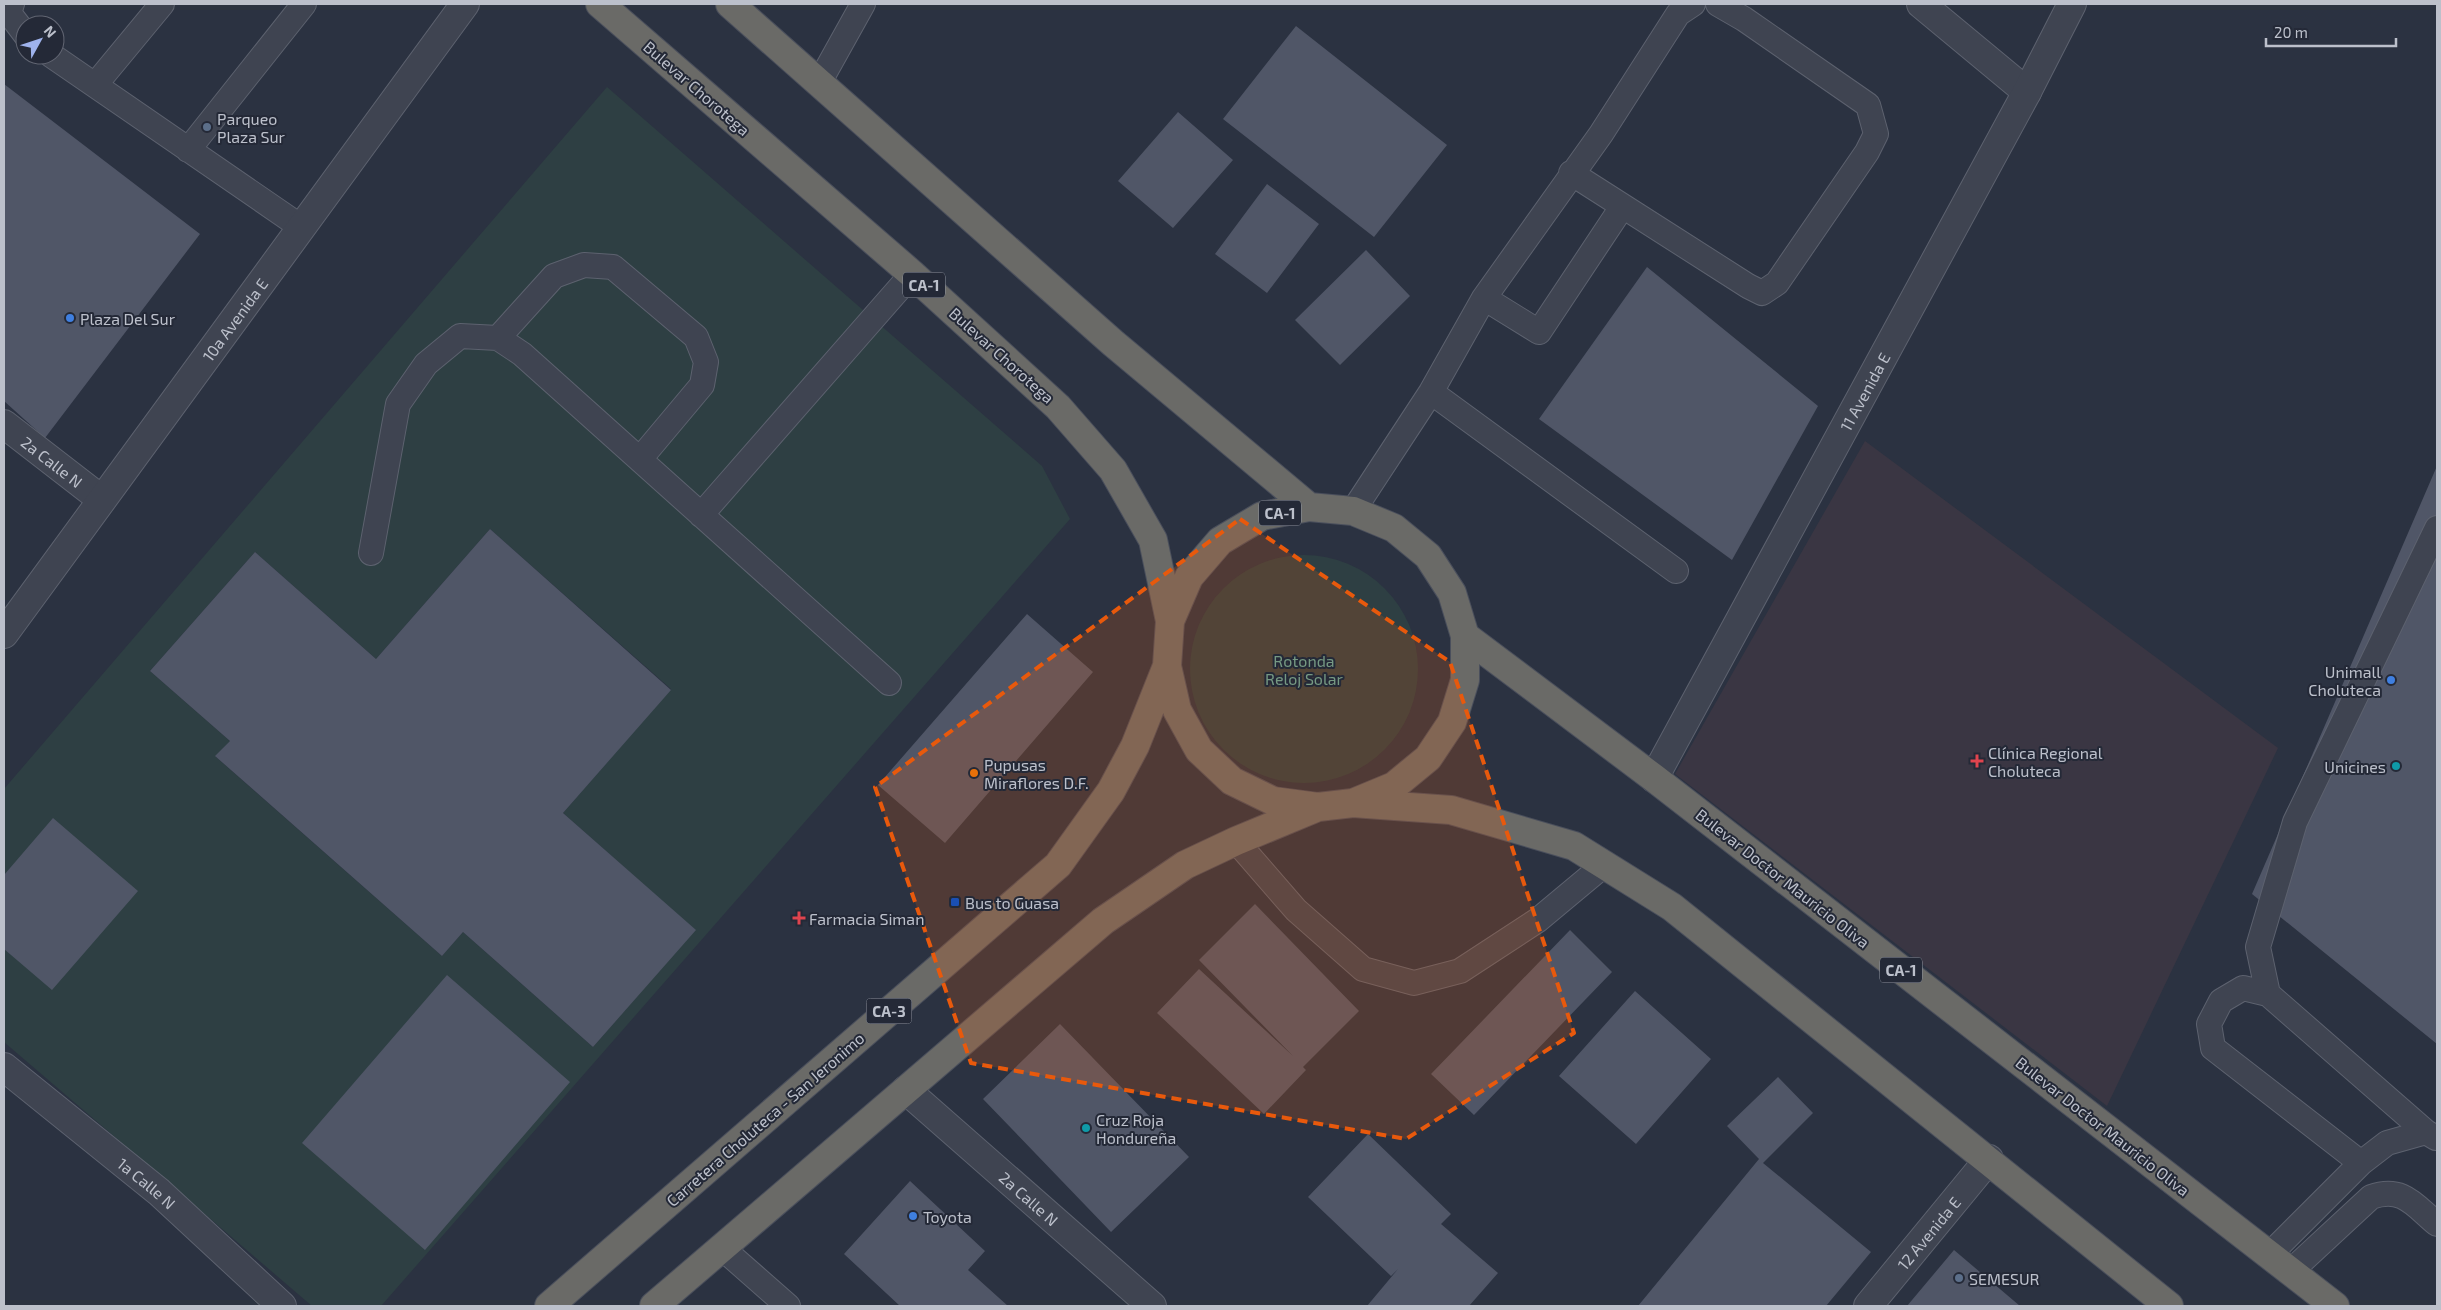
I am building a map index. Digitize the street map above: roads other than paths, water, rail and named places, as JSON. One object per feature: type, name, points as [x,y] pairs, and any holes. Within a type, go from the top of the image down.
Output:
[{"type":"highway","name":"Bulevar Chorotega","points":[[600,4],[912,274],[1058,407],[1113,470],[1152,540],[1170,622]]},
{"type":"highway","name":"CA-1","points":[[730,4],[1114,343],[1309,507]]},
{"type":"highway","name":"CA-1","points":[[1353,803],[1394,786],[1428,758],[1452,722],[1465,680],[1465,636],[1452,593],[1428,556],[1394,528],[1353,511],[1309,507],[1262,516],[1220,541],[1189,577],[1170,622],[1167,666],[1177,710],[1199,750],[1232,781],[1273,801],[1318,807],[1353,803],[1451,810],[1574,846],[1672,907],[1989,1159],[2169,1306]]},
{"type":"highway","name":"Bulevar Doctor Mauricio Oliva","points":[[1465,636],[1654,778],[2335,1306]]},
{"type":"highway","name":"Carretera Choluteca - San Jeronimo","points":[[549,1306],[1058,865],[1111,791],[1135,746],[1167,666]]},
{"type":"highway","points":[[654,1306],[1103,921],[1185,865],[1236,840],[1318,807]]},
{"type":"street","name":"10a Avenida E","points":[[4,634],[465,4]]},
{"type":"street","points":[[1921,4],[2027,92]]},
{"type":"street","name":"11 Avenida E","points":[[1654,778],[2027,92],[2072,4]]},
{"type":"street","name":"2a Calle N","points":[[4,424],[101,499]]},
{"type":"street","name":"1a Calle N","points":[[4,1067],[159,1192],[282,1306]]},
{"type":"street","name":"2a Calle N","points":[[906,1090],[1152,1306]]},
{"type":"street","name":"12 Avenida E","points":[[1868,1306],[1989,1159]]},
{"type":"lane","points":[[12,4],[10,13],[15,20]]},
{"type":"lane","points":[[95,85],[162,4]]},
{"type":"lane","points":[[188,150],[304,4]]},
{"type":"lane","points":[[819,83],[863,4]]},
{"type":"lane","points":[[1353,511],[1431,392],[1484,298],[1601,134],[1678,14],[1693,4]]},
{"type":"lane","points":[[1572,173],[1622,207],[1762,293],[1777,283],[1868,152],[1876,134],[1868,105],[1744,19],[1718,4]]},
{"type":"lane","points":[[65,65],[301,227]]},
{"type":"lane","points":[[1484,298],[1539,332],[1622,207]]},
{"type":"lane","points":[[498,338],[554,276],[584,265],[613,267],[696,337],[706,362],[702,386],[640,459]]},
{"type":"lane","points":[[701,514],[912,274]]},
{"type":"lane","points":[[371,553],[398,404],[426,364],[460,336],[498,338],[522,354],[889,683]]},
{"type":"lane","points":[[1431,392],[1676,571]]},
{"type":"lane","points":[[2268,994],[2258,947],[2296,822],[2437,528]]},
{"type":"lane","points":[[1236,840],[1296,910],[1363,969],[1414,983],[1460,971],[1538,920],[1604,865]]},
{"type":"lane","points":[[2361,1163],[2213,1048],[2209,1024],[2221,1001],[2243,988],[2268,994],[2431,1135]]},
{"type":"lane","points":[[2269,1254],[2361,1163],[2387,1143],[2431,1135]]},
{"type":"lane","points":[[2290,1272],[2371,1197],[2386,1192],[2405,1196],[2437,1224]]},
{"type":"lane","points":[[722,1248],[788,1306]]},
{"type":"place","name":"Parqueo Plaza Sur","points":[[207,127]]},
{"type":"place","name":"Plaza Del Sur","points":[[70,318]]},
{"type":"place","name":"Unimall Choluteca","points":[[2391,680]]},
{"type":"place","name":"Clínica Regional Choluteca","points":[[1977,761]]},
{"type":"place","name":"Unicines","points":[[2396,766]]},
{"type":"place","name":"Pupusas Miraflores D.F.","points":[[974,773]]},
{"type":"place","name":"Bus to Guasa","points":[[955,902]]},
{"type":"place","name":"Farmacia Siman","points":[[799,918]]},
{"type":"place","name":"Cruz Roja Hondureña","points":[[1086,1128]]},
{"type":"place","name":"Toyota","points":[[913,1216]]},
{"type":"place","name":"SEMESUR","points":[[1959,1278]]},
{"type":"park label","name":"Rotonda Reloj Solar","points":[[1304,669]]}]
